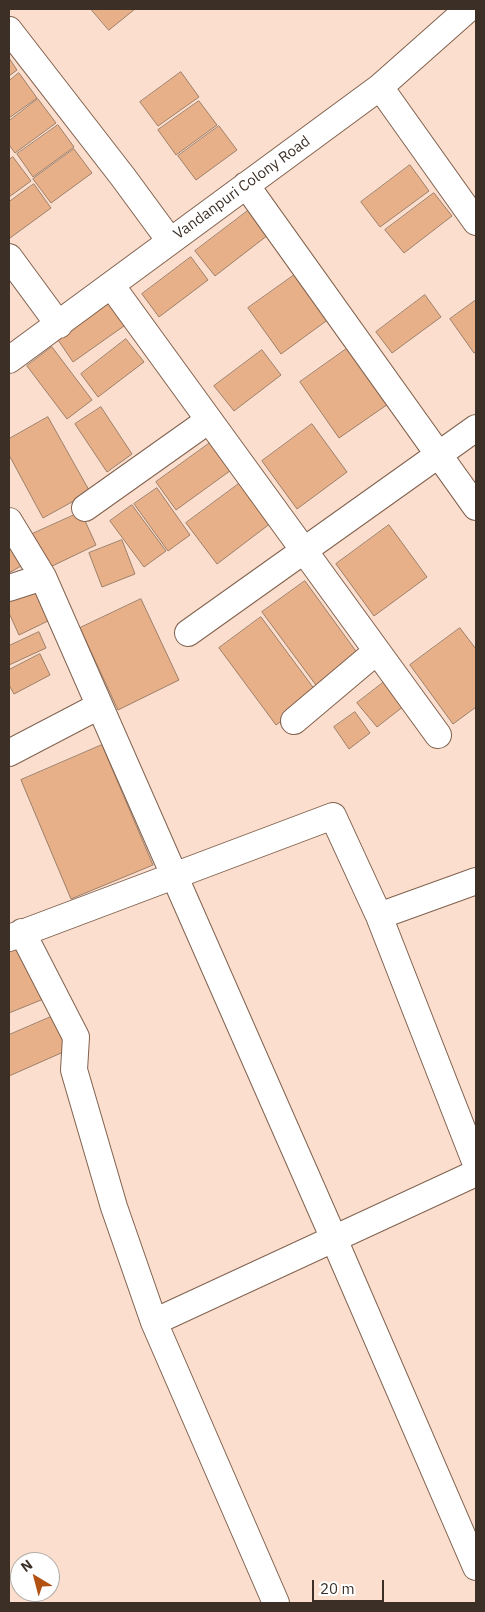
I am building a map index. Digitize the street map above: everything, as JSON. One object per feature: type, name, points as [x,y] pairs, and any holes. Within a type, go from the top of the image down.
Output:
[{"type":"street","name":"Vandanpuri Colony Road","points":[[9,360],[380,87],[468,9]]},
{"type":"street","points":[[9,30],[170,241]]},
{"type":"street","points":[[380,87],[476,222]]},
{"type":"street","points":[[246,185],[476,507]]},
{"type":"street","points":[[9,257],[59,325]]},
{"type":"street","points":[[111,285],[438,735]]},
{"type":"street","points":[[85,508],[209,420]]},
{"type":"street","points":[[188,633],[476,428]]},
{"type":"street","points":[[9,521],[42,577],[176,876],[476,1567]]},
{"type":"street","points":[[9,588],[42,577]]},
{"type":"street","points":[[294,721],[377,651]]},
{"type":"street","points":[[9,753],[99,706]]},
{"type":"street","points":[[276,1603],[154,1322],[114,1207],[74,1070],[76,1037],[15,935],[333,816],[379,916],[476,1164]]},
{"type":"street","points":[[379,916],[476,881]]},
{"type":"street","points":[[154,1322],[476,1173]]},
{"type":"building","points":[[91,9],[135,9],[109,30]]},
{"type":"building","points":[[9,58],[17,70],[9,76]]},
{"type":"building","points":[[181,72],[199,97],[158,126],[140,102]]},
{"type":"building","points":[[19,73],[37,98],[9,118],[9,81]]},
{"type":"building","points":[[38,99],[56,123],[15,153],[9,145],[9,121]]},
{"type":"building","points":[[199,101],[217,125],[176,155],[158,130]]},
{"type":"building","points":[[58,125],[74,147],[33,177],[17,154]]},
{"type":"building","points":[[219,126],[237,150],[196,180],[178,156]]},
{"type":"building","points":[[74,149],[92,173],[51,203],[33,179]]},
{"type":"building","points":[[13,157],[31,181],[9,197],[9,160]]},
{"type":"building","points":[[410,165],[429,191],[380,227],[361,202]]},
{"type":"building","points":[[34,184],[51,208],[10,238],[9,202]]},
{"type":"building","points":[[434,193],[452,216],[404,253],[385,230]]},
{"type":"building","points":[[249,210],[268,235],[215,276],[195,251]]},
{"type":"building","points":[[191,257],[208,280],[159,317],[142,294]]},
{"type":"building","points":[[300,271],[333,316],[281,354],[248,308]]},
{"type":"building","points":[[425,295],[441,317],[392,353],[376,332]]},
{"type":"building","points":[[476,300],[476,352],[474,353],[450,319]]},
{"type":"building","points":[[107,301],[124,326],[73,362],[56,337]]},
{"type":"building","points":[[126,339],[144,362],[98,397],[81,374]]},
{"type":"building","points":[[352,345],[391,402],[339,438],[300,382]]},
{"type":"building","points":[[52,347],[92,400],[67,419],[27,366]]},
{"type":"building","points":[[262,350],[281,375],[234,411],[214,386]]},
{"type":"building","points":[[101,407],[132,454],[107,472],[75,424]]},
{"type":"building","points":[[48,417],[90,492],[43,518],[9,455],[9,439]]},
{"type":"building","points":[[312,424],[347,472],[297,509],[262,461]]},
{"type":"building","points":[[214,440],[234,468],[176,510],[156,482]]},
{"type":"building","points":[[240,483],[271,523],[217,564],[186,523]]},
{"type":"building","points":[[157,488],[190,535],[168,551],[134,504]]},
{"type":"building","points":[[132,505],[166,551],[144,567],[110,521]]},
{"type":"building","points":[[81,512],[96,545],[46,569],[30,535]]},
{"type":"building","points":[[389,525],[427,577],[374,616],[336,564]]},
{"type":"building","points":[[122,540],[135,574],[102,587],[89,553]]},
{"type":"building","points":[[9,542],[21,566],[9,573]]},
{"type":"building","points":[[305,581],[363,661],[321,692],[262,612]]},
{"type":"building","points":[[32,583],[50,620],[19,635],[9,613],[9,594]]},
{"type":"building","points":[[141,599],[179,680],[118,710],[80,628]]},
{"type":"building","points":[[261,617],[318,694],[276,725],[219,648]]},
{"type":"building","points":[[460,628],[476,649],[476,707],[453,724],[410,665]]},
{"type":"building","points":[[39,632],[46,648],[9,665],[9,646]]},
{"type":"building","points":[[40,654],[50,675],[14,694],[9,685],[9,670]]},
{"type":"building","points":[[384,682],[404,706],[377,727],[357,703]]},
{"type":"building","points":[[355,712],[370,733],[349,749],[334,727]]},
{"type":"building","points":[[102,745],[153,865],[71,899],[21,780]]},
{"type":"building","points":[[23,940],[46,998],[9,1013],[9,946]]},
{"type":"building","points":[[53,1016],[68,1050],[9,1076],[9,1035]]}]
